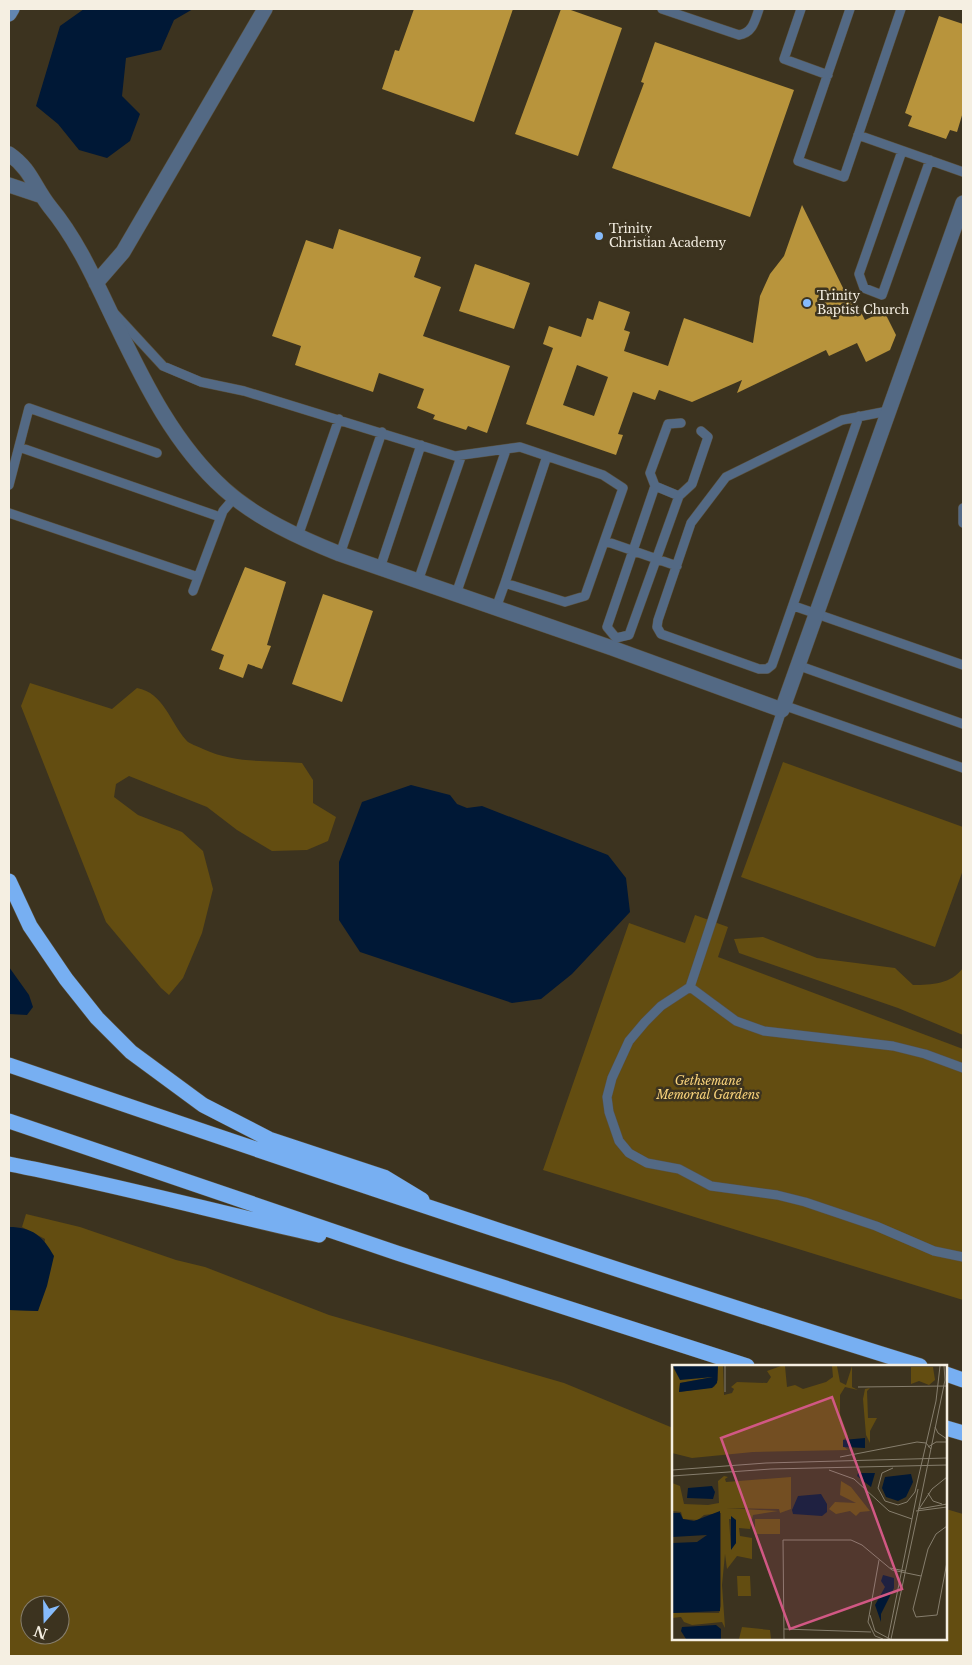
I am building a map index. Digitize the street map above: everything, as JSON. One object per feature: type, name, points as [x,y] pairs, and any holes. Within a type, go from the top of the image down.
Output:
[{"type":"highway","points":[[9,881],[30,926],[66,979],[98,1018],[131,1052],[203,1105],[269,1139],[384,1177],[446,1215]]},
{"type":"highway","points":[[9,1065],[446,1215],[675,1290],[917,1365]]},
{"type":"highway","points":[[9,1121],[397,1253],[744,1365]]},
{"type":"highway","points":[[9,1164],[88,1180],[206,1210],[397,1253]]},
{"type":"highway","points":[[947,1374],[963,1380]]},
{"type":"highway","points":[[947,1428],[963,1434]]},
{"type":"street","points":[[9,14],[12,9]]},
{"type":"street","points":[[96,283],[123,252],[265,9]]},
{"type":"street","points":[[9,154],[27,168],[42,196],[63,222],[82,252],[147,389],[186,447],[224,490],[261,515],[298,536],[340,554],[496,608],[614,643],[782,708],[963,202]]},
{"type":"street","points":[[9,185],[42,196]]},
{"type":"lane","points":[[662,9],[739,35],[748,32],[752,28],[759,9]]},
{"type":"lane","points":[[802,9],[784,59],[828,75]]},
{"type":"lane","points":[[850,9],[798,161],[844,177],[901,9]]},
{"type":"lane","points":[[858,135],[963,172]]},
{"type":"lane","points":[[902,151],[858,274],[864,288],[882,295],[930,160]]},
{"type":"lane","points":[[108,307],[163,366],[201,382],[244,391],[461,457],[520,448],[603,475],[623,488],[585,596],[565,602],[505,583]]},
{"type":"lane","points":[[9,485],[29,408],[158,453]]},
{"type":"lane","points":[[859,416],[774,662],[767,669],[759,669],[660,632],[658,622],[692,521],[706,506],[726,477],[842,420],[859,416],[888,411]]},
{"type":"lane","points":[[298,536],[339,419]]},
{"type":"lane","points":[[680,423],[668,424],[650,473],[655,486],[607,627],[614,643],[629,635],[679,496],[692,484],[708,437],[701,432]]},
{"type":"lane","points":[[340,554],[382,432]]},
{"type":"lane","points":[[380,568],[421,445]]},
{"type":"lane","points":[[19,447],[220,517]]},
{"type":"lane","points":[[456,594],[506,450]]},
{"type":"lane","points":[[496,608],[546,456]]},
{"type":"lane","points":[[418,581],[461,457]]},
{"type":"lane","points":[[655,486],[679,496]]},
{"type":"lane","points":[[193,591],[220,517],[235,497]]},
{"type":"lane","points":[[963,508],[963,523]]},
{"type":"lane","points":[[9,513],[198,577]]},
{"type":"lane","points":[[605,541],[677,566]]},
{"type":"lane","points":[[794,606],[963,665]]},
{"type":"lane","points":[[797,665],[963,724]]},
{"type":"lane","points":[[963,768],[782,708],[690,987],[661,1006],[629,1041],[612,1078],[607,1097],[616,1136],[629,1153],[647,1163],[679,1169],[711,1186],[777,1195],[805,1202],[868,1223],[934,1251],[963,1257]]},
{"type":"lane","points":[[690,987],[736,1022],[764,1031],[893,1046],[925,1054],[963,1068]]},
{"type":"green space","points":[[30,683],[112,709],[137,688],[146,691],[154,696],[166,709],[180,733],[191,744],[227,757],[302,763],[313,780],[313,803],[336,817],[328,841],[307,850],[272,851],[237,830],[207,807],[129,776],[116,784],[114,797],[138,815],[182,832],[203,851],[213,889],[202,933],[183,978],[169,995],[106,922],[21,706]]},
{"type":"green space","points":[[783,762],[963,827],[963,870],[935,947],[741,877]]},
{"type":"green space","name":"Gethsemane Memorial Gardens","points":[[695,915],[728,927],[718,957],[963,1049],[963,1300],[543,1170],[629,923],[685,943]]},
{"type":"green space","points":[[763,937],[817,958],[895,968],[913,985],[934,984],[947,980],[963,968],[963,1035],[898,1008],[739,953],[734,939]]},
{"type":"green space","points":[[26,1214],[80,1227],[176,1260],[205,1267],[329,1315],[564,1383],[672,1428],[672,1640],[947,1640],[947,1509],[963,1514],[963,1656],[9,1656],[9,1310],[38,1311],[45,1239],[22,1227]]},
{"type":"water","points":[[84,9],[193,9],[174,20],[161,50],[126,58],[122,96],[140,114],[130,141],[107,158],[79,150],[58,124],[36,106],[60,26]]},
{"type":"water","points":[[411,785],[450,795],[457,804],[467,808],[482,806],[608,855],[626,878],[630,912],[572,974],[541,999],[512,1003],[360,952],[339,920],[339,862],[362,802]]},
{"type":"water","points":[[9,967],[29,995],[33,1007],[27,1015],[9,1014]]},
{"type":"water","points":[[9,1227],[17,1227],[36,1234],[46,1243],[54,1256],[47,1286],[38,1311],[9,1310]]},
{"type":"building","points":[[414,9],[513,9],[474,122],[382,89],[395,50],[399,51]]},
{"type":"building","points":[[561,9],[568,9],[622,28],[578,156],[515,134]]},
{"type":"building","points":[[939,16],[963,24],[963,112],[957,132],[950,130],[946,139],[908,126],[912,116],[905,113]]},
{"type":"building","points":[[655,42],[794,90],[750,217],[612,168],[644,83],[641,82]]},
{"type":"building","points":[[802,205],[846,294],[850,291],[865,320],[884,311],[896,335],[890,350],[866,362],[857,343],[829,356],[826,350],[737,393],[742,380],[692,402],[659,390],[655,400],[633,392],[618,434],[623,435],[616,455],[526,424],[553,348],[543,344],[549,326],[581,337],[587,318],[593,320],[599,301],[630,312],[624,330],[630,332],[624,351],[668,366],[684,318],[753,343],[760,296],[770,274],[784,256]],"holes":[[[577,365],[608,377],[594,416],[563,405]]]},
{"type":"building","points":[[339,229],[421,257],[414,277],[441,287],[423,336],[510,366],[487,433],[468,426],[466,430],[433,419],[435,415],[417,408],[424,389],[379,373],[373,392],[295,365],[301,346],[272,336],[306,240],[333,249]]},
{"type":"building","points":[[475,264],[530,283],[514,329],[459,311]]},
{"type":"building","points":[[245,567],[286,582],[267,645],[271,646],[262,669],[248,664],[243,678],[219,669],[224,655],[211,650]]},
{"type":"building","points":[[323,594],[373,611],[342,702],[292,684]]},
{"type":"place","name":"Trinity Christian Academy","points":[[599,236]]},
{"type":"place","name":"Trinity Baptist Church","points":[[807,303]]}]
